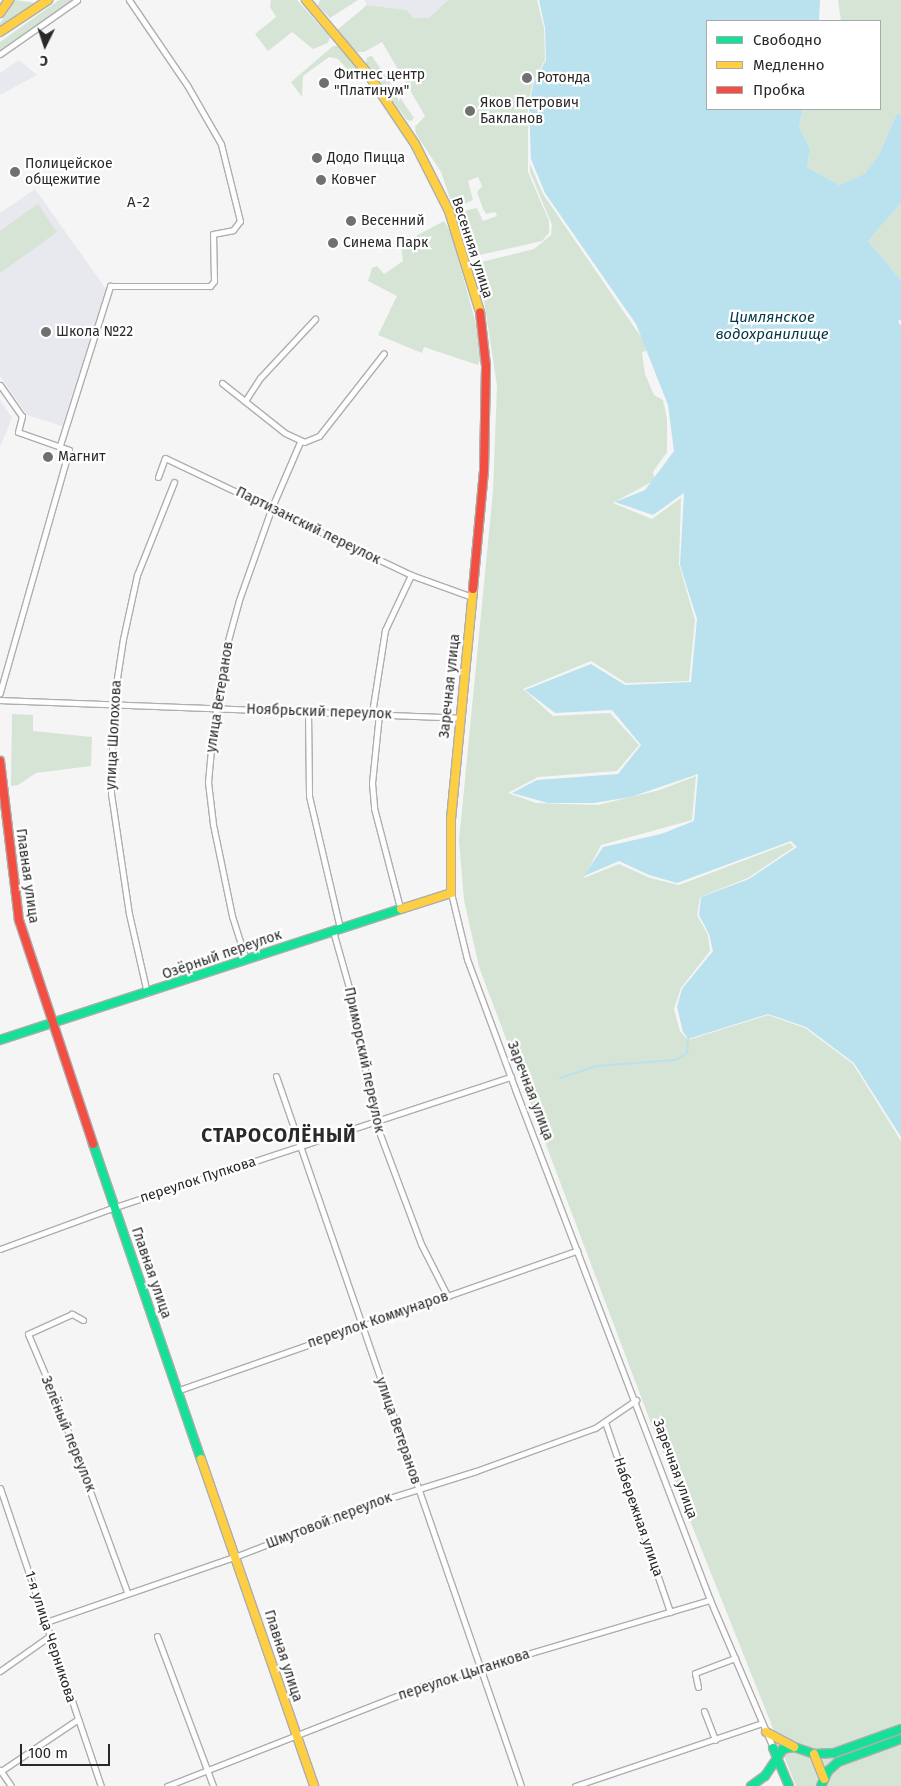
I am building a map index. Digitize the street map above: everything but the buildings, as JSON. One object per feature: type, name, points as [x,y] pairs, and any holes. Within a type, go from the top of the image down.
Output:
[{"type":"street","points":[[0,13],[9,0]]},
{"type":"street","points":[[0,32],[48,0]]},
{"type":"street","points":[[0,54],[78,0]]},
{"type":"street","points":[[60,445],[110,286],[210,286],[214,281],[213,234],[233,230],[240,221],[221,144],[187,85],[129,0]]},
{"type":"street","name":"Весенняя улица","points":[[306,0],[368,74],[415,144],[449,211],[472,281],[482,320],[486,366]]},
{"type":"street","points":[[245,401],[260,378],[315,319]]},
{"type":"street","points":[[222,384],[300,442],[319,436],[384,354]]},
{"type":"street","name":"Заречная улица","points":[[486,366],[484,480],[450,819],[451,893],[467,959],[511,1077],[636,1400],[710,1600],[789,1786]]},
{"type":"street","points":[[0,385],[22,416],[18,432],[70,450],[0,693]]},
{"type":"street","name":"улица Ветеранов","points":[[246,960],[230,906],[213,824],[208,782],[224,655],[239,600],[272,507],[300,442]]},
{"type":"street","name":"Партизанский переулок","points":[[158,477],[165,458],[272,507],[411,576],[472,597]]},
{"type":"street","name":"улица Шолохова","points":[[147,993],[129,914],[111,794],[113,704],[123,638],[137,575],[174,482]]},
{"type":"street","points":[[372,713],[385,630],[411,576]]},
{"type":"street","name":"Ноябрьский переулок","points":[[0,700],[372,713],[459,718]]},
{"type":"street","name":"Приморский переулок","points":[[308,711],[309,796],[375,1121],[421,1244],[448,1297]]},
{"type":"street","points":[[379,714],[372,783],[374,808],[400,908]]},
{"type":"street","name":"Главная улица","points":[[0,761],[3,808],[19,920],[51,1023],[237,1556],[314,1786]]},
{"type":"street","name":"Озёрный переулок","points":[[0,1040],[400,908],[451,893]]},
{"type":"street","name":"улица Ветеранов","points":[[276,1076],[521,1786]]},
{"type":"street","name":"переулок Пупкова","points":[[0,1249],[115,1207],[511,1077]]},
{"type":"street","name":"переулок Коммунаров","points":[[179,1390],[362,1324],[448,1297],[577,1251]]},
{"type":"street","name":"Зелёный переулок","points":[[83,1320],[72,1314],[28,1334],[59,1407],[127,1592]]},
{"type":"street","name":"Шмутовой переулок","points":[[46,1622],[127,1592],[237,1556],[418,1488],[476,1471],[605,1422],[636,1400]]},
{"type":"street","name":"Набережная улица","points":[[605,1422],[670,1612]]},
{"type":"street","name":"1-я улица Черникова","points":[[0,1488],[2,1504],[51,1635],[101,1786]]},
{"type":"street","name":"переулок Цыганкова","points":[[168,1786],[433,1682],[710,1600]]},
{"type":"street","points":[[0,1671],[51,1635]]},
{"type":"street","points":[[157,1636],[213,1786]]},
{"type":"street","points":[[698,1687],[695,1672],[735,1658]]},
{"type":"street","points":[[704,1710],[715,1740]]},
{"type":"street","points":[[11,1786],[1,1770],[78,1720]]},
{"type":"street","points":[[575,1786],[715,1740],[762,1722]]},
{"type":"street","points":[[766,1732],[794,1747],[814,1754],[834,1754],[901,1729]]},
{"type":"street","points":[[822,1782],[838,1762],[901,1739]]},
{"type":"street","points":[[751,1786],[765,1776],[783,1749],[794,1747]]},
{"type":"street","points":[[814,1754],[822,1782]]},
{"type":"shaded area","points":[[364,0],[448,0],[429,18],[414,18],[407,10],[367,5]]},
{"type":"shaded area","points":[[19,60],[37,75],[0,95],[0,73]]},
{"type":"shaded area","name":"Школа №22","points":[[35,189],[106,289],[62,426],[27,415],[0,376],[0,213]]},
{"type":"shaded area","points":[[0,400],[12,418],[0,447]]},
{"type":"green space","points":[[15,0],[36,3],[0,29],[0,23]]},
{"type":"green space","points":[[59,0],[74,0],[0,52],[0,42]]},
{"type":"green space","points":[[271,0],[297,0],[330,37],[328,43],[313,49],[292,32],[268,51],[255,34],[276,17],[270,7]]},
{"type":"green space","points":[[320,0],[358,0],[330,18],[318,6]]},
{"type":"green space","points":[[448,0],[537,0],[544,28],[545,60],[533,82],[528,105],[528,172],[549,221],[549,233],[542,241],[471,257],[459,219],[463,211],[477,208],[483,221],[497,216],[495,212],[486,214],[483,209],[477,192],[482,186],[478,177],[468,181],[473,200],[459,206],[451,201],[441,172],[416,134],[415,127],[425,116],[382,42],[364,52],[355,52],[337,30],[367,5],[407,10],[414,18],[429,18]]},
{"type":"green space","points":[[838,0],[901,0],[901,116],[897,113],[879,155],[865,175],[839,185],[807,167],[810,149],[799,126],[803,110],[881,110],[881,20],[841,20]]},
{"type":"green space","points":[[333,46],[339,46],[357,67],[355,78],[338,59],[329,57],[303,76],[302,97],[291,82]]},
{"type":"green space","points":[[372,56],[414,118],[411,121],[407,120],[366,64],[367,57]]},
{"type":"green space","points":[[530,164],[543,194],[650,350],[642,352],[645,374],[654,395],[663,400],[667,419],[667,452],[653,472],[655,480],[613,503],[652,519],[681,498],[679,564],[695,620],[689,681],[626,683],[591,661],[523,689],[553,716],[610,713],[639,745],[617,771],[538,777],[508,793],[536,803],[598,805],[660,790],[696,776],[692,820],[601,845],[584,878],[619,864],[650,878],[679,885],[790,843],[794,847],[748,878],[700,897],[697,915],[708,935],[710,951],[681,988],[674,1009],[680,1031],[688,1040],[768,1015],[805,1028],[853,1064],[901,1141],[901,1786],[796,1786],[649,1418],[479,967],[464,900],[459,841],[493,491],[497,386],[483,293],[474,264],[534,249],[551,235],[552,225],[530,172]]},
{"type":"green space","points":[[901,203],[901,280],[868,241]]},
{"type":"green space","points":[[38,204],[57,232],[0,273],[0,231]]},
{"type":"green space","points":[[444,221],[451,233],[475,320],[481,358],[478,365],[424,347],[422,353],[378,335],[397,296],[368,281],[372,268],[377,266],[384,274],[403,261],[401,244]]},
{"type":"green space","points":[[12,714],[33,715],[33,731],[92,737],[91,766],[36,773],[18,785],[11,786]]},
{"type":"water","name":"Цимлянское водохранилище","points":[[539,0],[820,0],[819,20],[706,20],[706,110],[803,110],[799,126],[810,149],[807,167],[839,185],[865,174],[879,155],[897,113],[901,116],[901,203],[868,241],[901,280],[901,320],[898,321],[901,326],[901,1137],[854,1063],[806,1027],[768,1014],[688,1039],[683,1032],[677,1007],[682,989],[713,951],[709,934],[699,915],[701,897],[749,879],[797,847],[791,841],[677,883],[649,875],[619,861],[584,876],[603,847],[661,834],[694,821],[698,774],[631,797],[594,803],[548,803],[512,793],[537,780],[618,774],[641,745],[612,710],[555,713],[525,690],[591,664],[625,685],[691,682],[697,619],[680,565],[684,493],[653,515],[615,502],[645,490],[674,451],[668,405],[636,324],[545,193],[531,159],[529,104],[534,82],[546,60],[545,28]]},
{"type":"waterway","points":[[560,1078],[596,1066],[676,1060],[687,1053],[688,1039]]},
{"type":"traffic: fast","points":[[0,1040],[401,909]]},
{"type":"traffic: fast","points":[[93,1144],[201,1459]]},
{"type":"traffic: fast","points":[[751,1786],[765,1776],[783,1749],[794,1747],[814,1754],[834,1753],[901,1729]]},
{"type":"traffic: fast","points":[[821,1786],[828,1771],[838,1762],[901,1739]]},
{"type":"traffic: fast","points":[[773,1748],[789,1786]]},
{"type":"traffic: slow","points":[[0,13],[9,0]]},
{"type":"traffic: slow","points":[[0,32],[48,0]]},
{"type":"traffic: slow","points":[[306,0],[368,74],[415,144],[449,211],[480,312]]},
{"type":"traffic: slow","points":[[401,909],[451,893],[451,819],[473,589]]},
{"type":"traffic: slow","points":[[201,1459],[314,1786]]},
{"type":"traffic: slow","points":[[766,1732],[794,1747]]},
{"type":"traffic: slow","points":[[814,1754],[824,1779]]},
{"type":"traffic: jam","points":[[473,589],[484,471],[486,366],[480,312]]},
{"type":"traffic: jam","points":[[0,761],[19,920],[93,1144]]},
{"type":"place","name":"Ротонда","points":[[527,78]]},
{"type":"place","name":"Фитнес центр \"Платинум\"","points":[[324,83]]},
{"type":"place","name":"Яков Петрович Бакланов","points":[[470,111]]},
{"type":"place","name":"Додо Пицца","points":[[317,158]]},
{"type":"place","name":"Полицейское общежитие","points":[[15,172]]},
{"type":"place","name":"Ковчег","points":[[321,180]]},
{"type":"place","name":"Весенний","points":[[351,221]]},
{"type":"place","name":"Синема Парк","points":[[333,243]]},
{"type":"place","name":"Школа №22","points":[[46,332]]},
{"type":"place","name":"Магнит","points":[[48,457]]},
{"type":"district","name":"А-2","points":[[139,203]]},
{"type":"district","name":"СТАРОCОЛЁНЫЙ","points":[[279,1136]]}]
